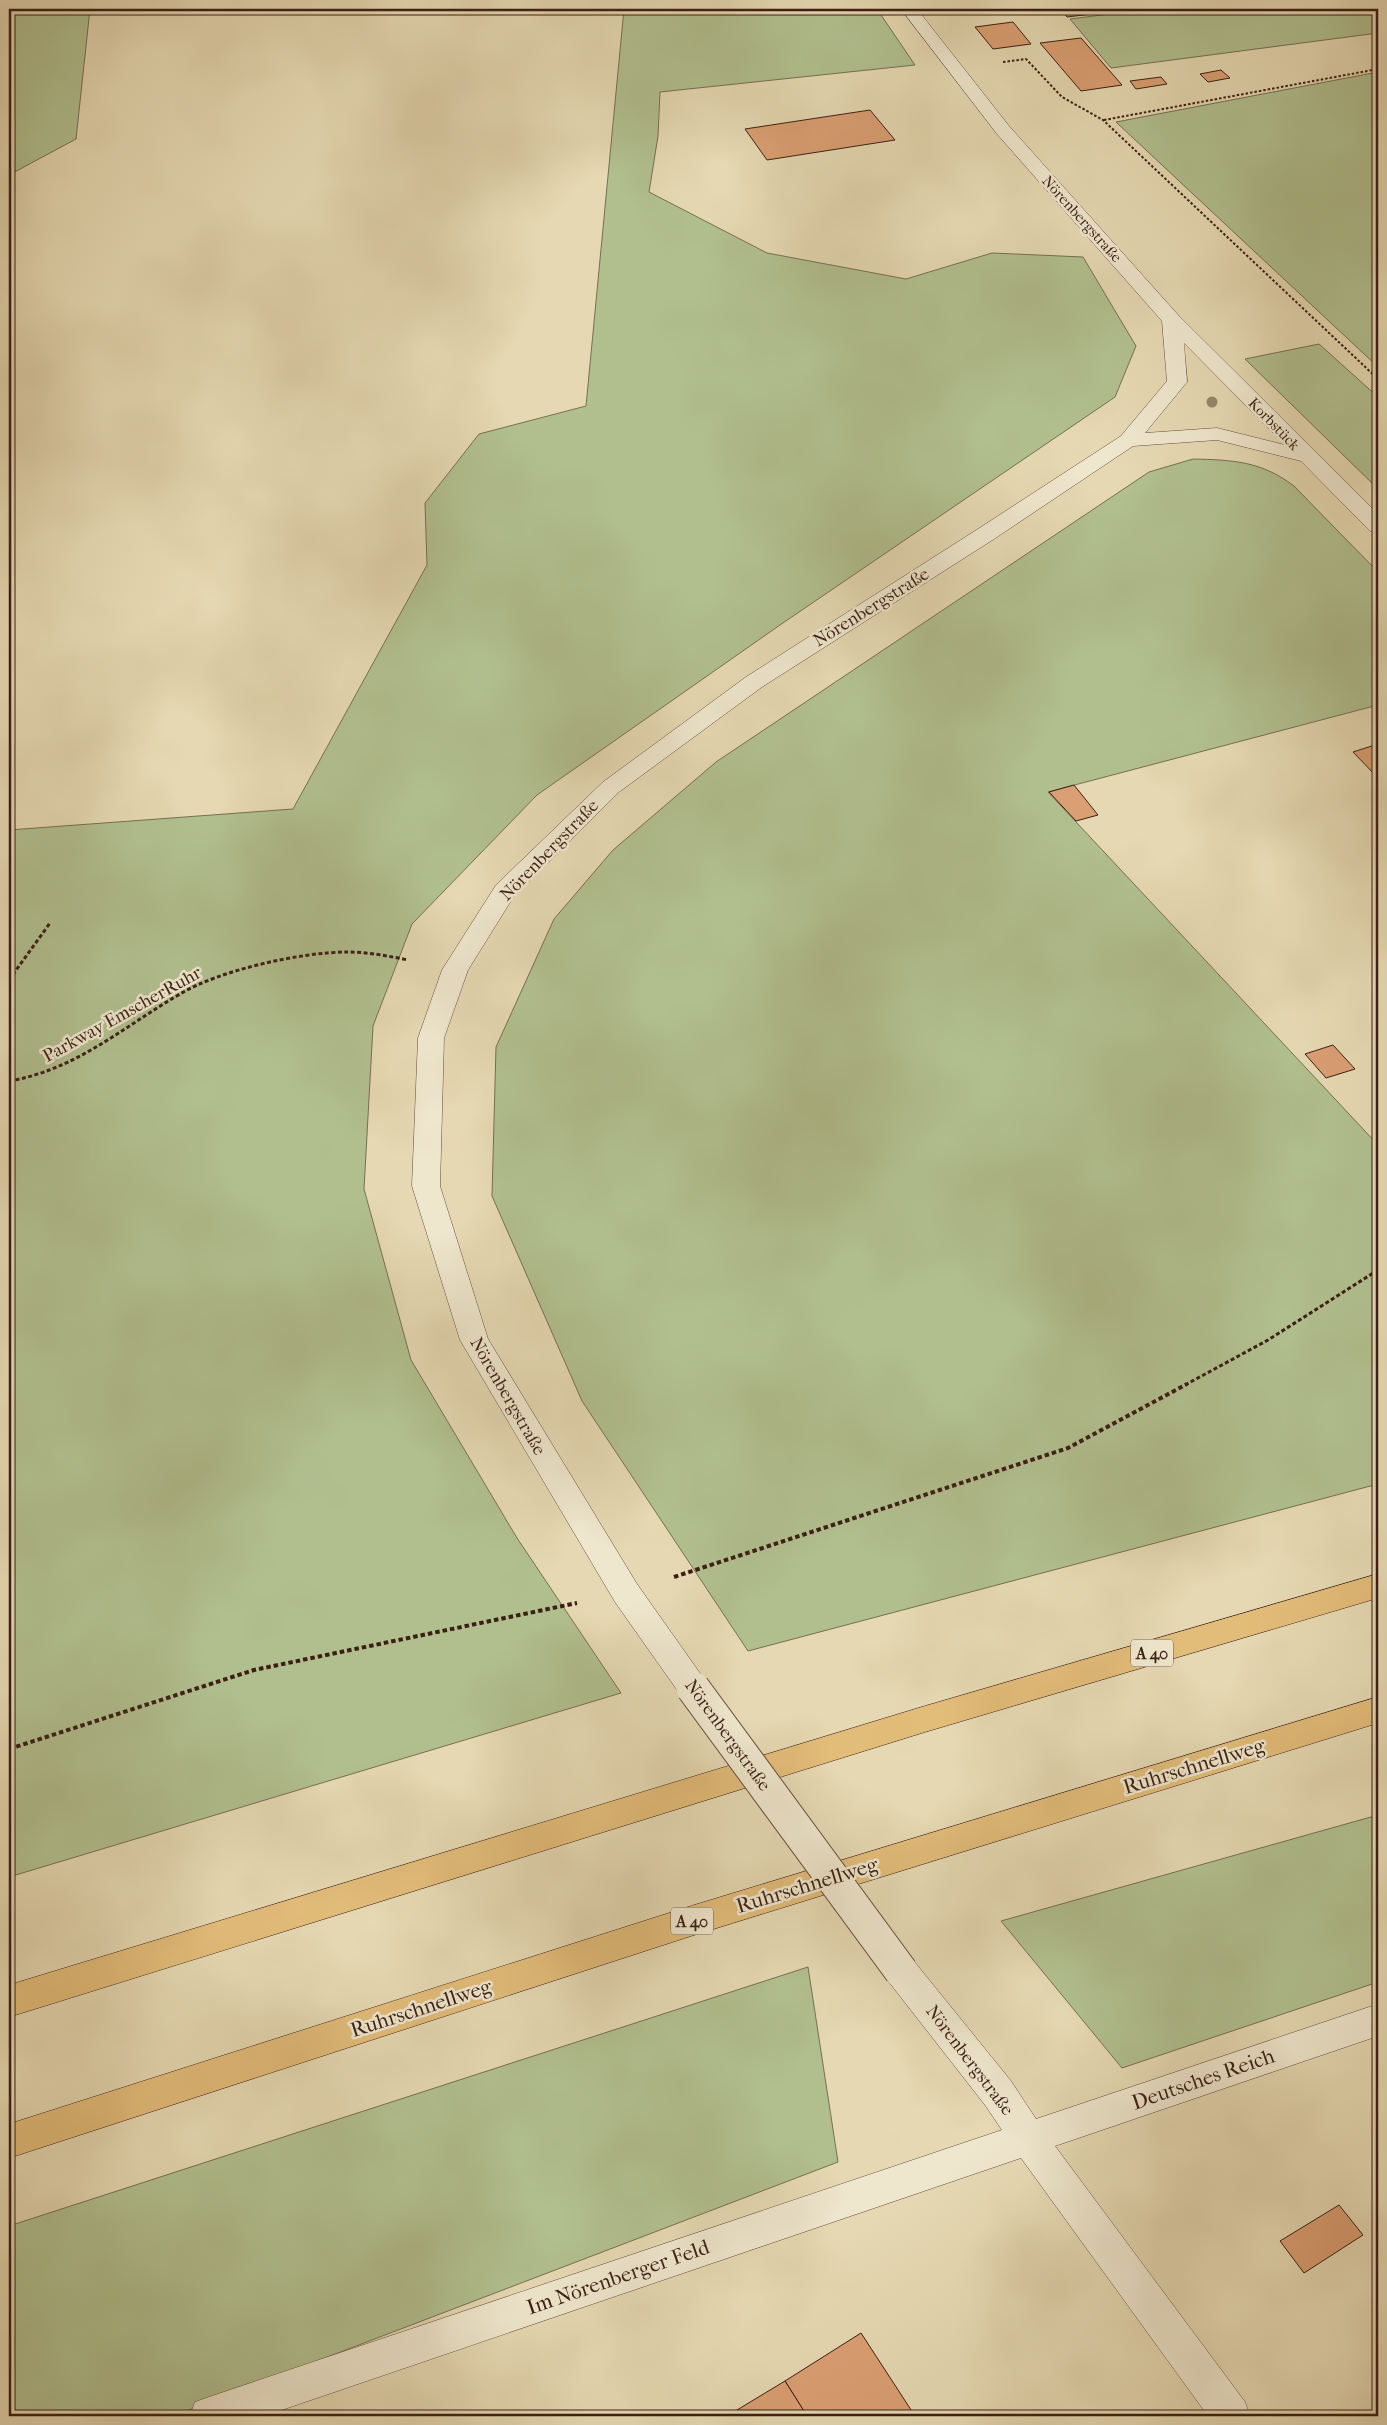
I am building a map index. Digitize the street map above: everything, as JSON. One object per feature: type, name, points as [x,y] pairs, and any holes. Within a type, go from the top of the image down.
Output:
[{"type":"highway","name":"A 40","points":[[9,2001],[776,1764],[1378,1586]]},
{"type":"highway","name":"Ruhrschnellweg","points":[[9,2141],[691,1921],[1378,1710]]},
{"type":"street","name":"Nörenbergstraße","points":[[909,9],[1003,130],[1172,320],[1177,382],[1128,440],[986,534],[754,682],[611,787],[505,892],[455,970],[432,1038],[426,1186],[474,1340],[626,1593],[901,1971],[998,2094],[1231,2416]]},
{"type":"street","name":"Korbstück","points":[[1172,320],[1378,526]]},
{"type":"street","name":"Nörenbergstraße","points":[[1128,440],[1217,434],[1306,456]]},
{"type":"street","name":"Deutsches Reich","points":[[1028,2138],[1378,2020]]},
{"type":"street","name":"Im Nörenberger Feld","points":[[209,2416],[1028,2138]]},
{"type":"path","points":[[955,69],[1026,58],[1062,97],[1103,120],[1378,379]]},
{"type":"path","points":[[1103,120],[1378,68]]},
{"type":"path","points":[[9,980],[50,923]]},
{"type":"path","name":"Parkway EmscherRuhr","points":[[9,1081],[25,1080],[52,1070],[83,1055],[182,993],[226,974],[285,960],[347,952],[385,956],[455,970]]},
{"type":"path","points":[[9,1749],[254,1670],[626,1593],[1068,1448],[1268,1340],[1378,1270]]},
{"type":"green space","points":[[9,9],[90,9],[76,139],[9,175]]},
{"type":"green space","points":[[624,9],[877,9],[915,65],[660,92],[658,136],[649,192],[767,253],[906,279],[992,253],[1083,257],[1136,346],[1115,397],[780,625],[537,795],[412,924],[373,1026],[364,1189],[411,1360],[517,1538],[621,1693],[9,1877],[9,830],[293,809],[427,565],[425,503],[479,434],[586,406]]},
{"type":"green space","points":[[1149,9],[1378,9],[1378,33],[1111,68],[1070,19]]},
{"type":"green space","points":[[1378,72],[1378,367],[1116,122]]},
{"type":"green space","points":[[1319,344],[1378,397],[1378,489],[1245,359]]},
{"type":"green space","points":[[1193,459],[1234,461],[1270,471],[1282,478],[1294,486],[1378,572],[1378,705],[1048,792],[1378,1145],[1378,1484],[748,1651],[582,1401],[492,1196],[496,1047],[554,919],[613,850],[716,762],[1149,472]]},
{"type":"green space","points":[[1378,1815],[1378,1982],[1122,2068],[1001,1921]]},
{"type":"green space","points":[[808,1967],[838,2162],[173,2416],[9,2416],[9,2226]]},
{"type":"building","points":[[1061,9],[1106,9],[1109,12],[1067,17]]},
{"type":"building","points":[[1013,22],[1031,44],[993,49],[975,27]]},
{"type":"building","points":[[1081,38],[1122,85],[1081,91],[1040,43]]},
{"type":"building","points":[[1221,70],[1230,78],[1208,82],[1200,74]]},
{"type":"building","points":[[1161,77],[1167,84],[1136,89],[1130,81]]},
{"type":"building","points":[[870,110],[895,140],[767,160],[745,129]]},
{"type":"building","points":[[1378,744],[1378,778],[1353,752]]},
{"type":"building","points":[[1074,785],[1098,815],[1076,821],[1049,792]]},
{"type":"building","points":[[1333,1045],[1355,1069],[1326,1078],[1305,1054]]},
{"type":"building","points":[[1339,2205],[1363,2235],[1304,2273],[1280,2241]]},
{"type":"building","points":[[861,2333],[915,2416],[807,2416],[785,2381]]},
{"type":"building","points":[[785,2381],[807,2416],[727,2416]]}]
